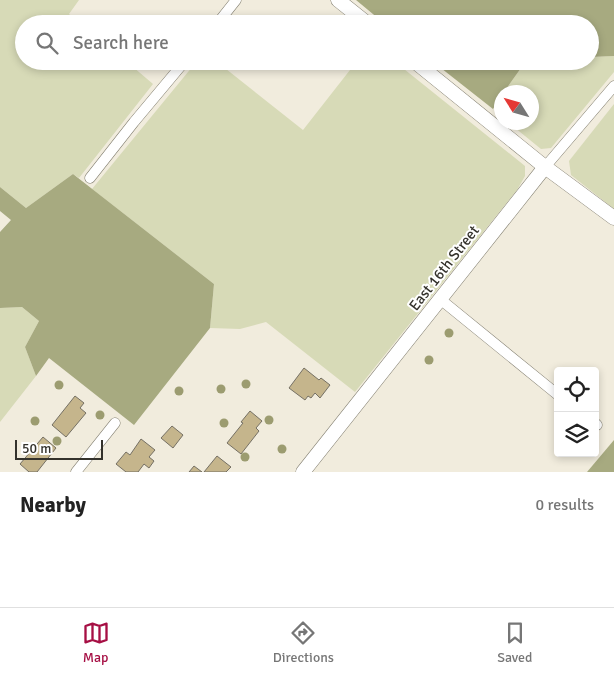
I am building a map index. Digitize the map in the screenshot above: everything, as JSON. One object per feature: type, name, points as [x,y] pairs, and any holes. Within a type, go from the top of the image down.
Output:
[{"type":"street","points":[[224,15],[236,0]]},
{"type":"street","points":[[338,0],[357,15]]},
{"type":"street","points":[[90,178],[177,70]]},
{"type":"street","points":[[425,70],[545,167],[614,218]]},
{"type":"street","name":"East 16th Street","points":[[303,472],[545,167],[614,86]]},
{"type":"street","points":[[440,299],[554,392]]},
{"type":"street","points":[[76,472],[115,422]]},
{"type":"green space","points":[[0,0],[79,0],[70,15],[15,15],[15,70],[137,70],[153,84],[79,178],[73,174],[26,208],[0,187]]},
{"type":"green space","points":[[356,0],[614,0],[614,56],[599,57],[599,15],[374,15]]},
{"type":"green space","points":[[614,56],[614,72],[551,148],[541,149],[518,130],[539,130],[539,85],[509,85],[520,70],[599,70],[599,57]]},
{"type":"green space","points":[[190,70],[227,70],[303,130],[350,70],[405,70],[525,166],[525,176],[517,190],[355,392],[266,322],[240,329],[210,328],[214,284],[92,189]]},
{"type":"green space","points":[[443,70],[520,70],[509,85],[494,85],[493,109]]},
{"type":"green space","points":[[614,104],[614,209],[571,175],[569,161]]},
{"type":"green space","points":[[73,174],[214,284],[210,328],[134,425],[49,358],[36,376],[25,347],[39,321],[22,307],[0,308],[0,232],[11,220],[0,211],[0,187],[26,208]]},
{"type":"green space","points":[[22,307],[39,321],[25,347],[36,376],[0,422],[0,308]]},
{"type":"green space","points":[[614,440],[614,472],[587,472]]},
{"type":"building","points":[[304,368],[319,380],[321,378],[330,385],[320,398],[315,393],[311,398],[308,396],[305,400],[289,388]]},
{"type":"building","points":[[75,396],[84,403],[80,408],[86,413],[66,437],[52,425]]},
{"type":"building","points":[[250,411],[262,421],[256,428],[259,431],[241,454],[227,443]]},
{"type":"building","points":[[172,426],[183,435],[173,448],[161,438]]},
{"type":"building","points":[[43,437],[56,448],[37,472],[29,472],[20,464]]},
{"type":"building","points":[[141,439],[155,450],[149,457],[154,461],[149,468],[144,464],[138,472],[126,472],[116,464],[126,452],[130,455]]},
{"type":"building","points":[[217,456],[231,467],[226,472],[204,472]]},
{"type":"building","points":[[194,466],[202,472],[189,472]]}]
